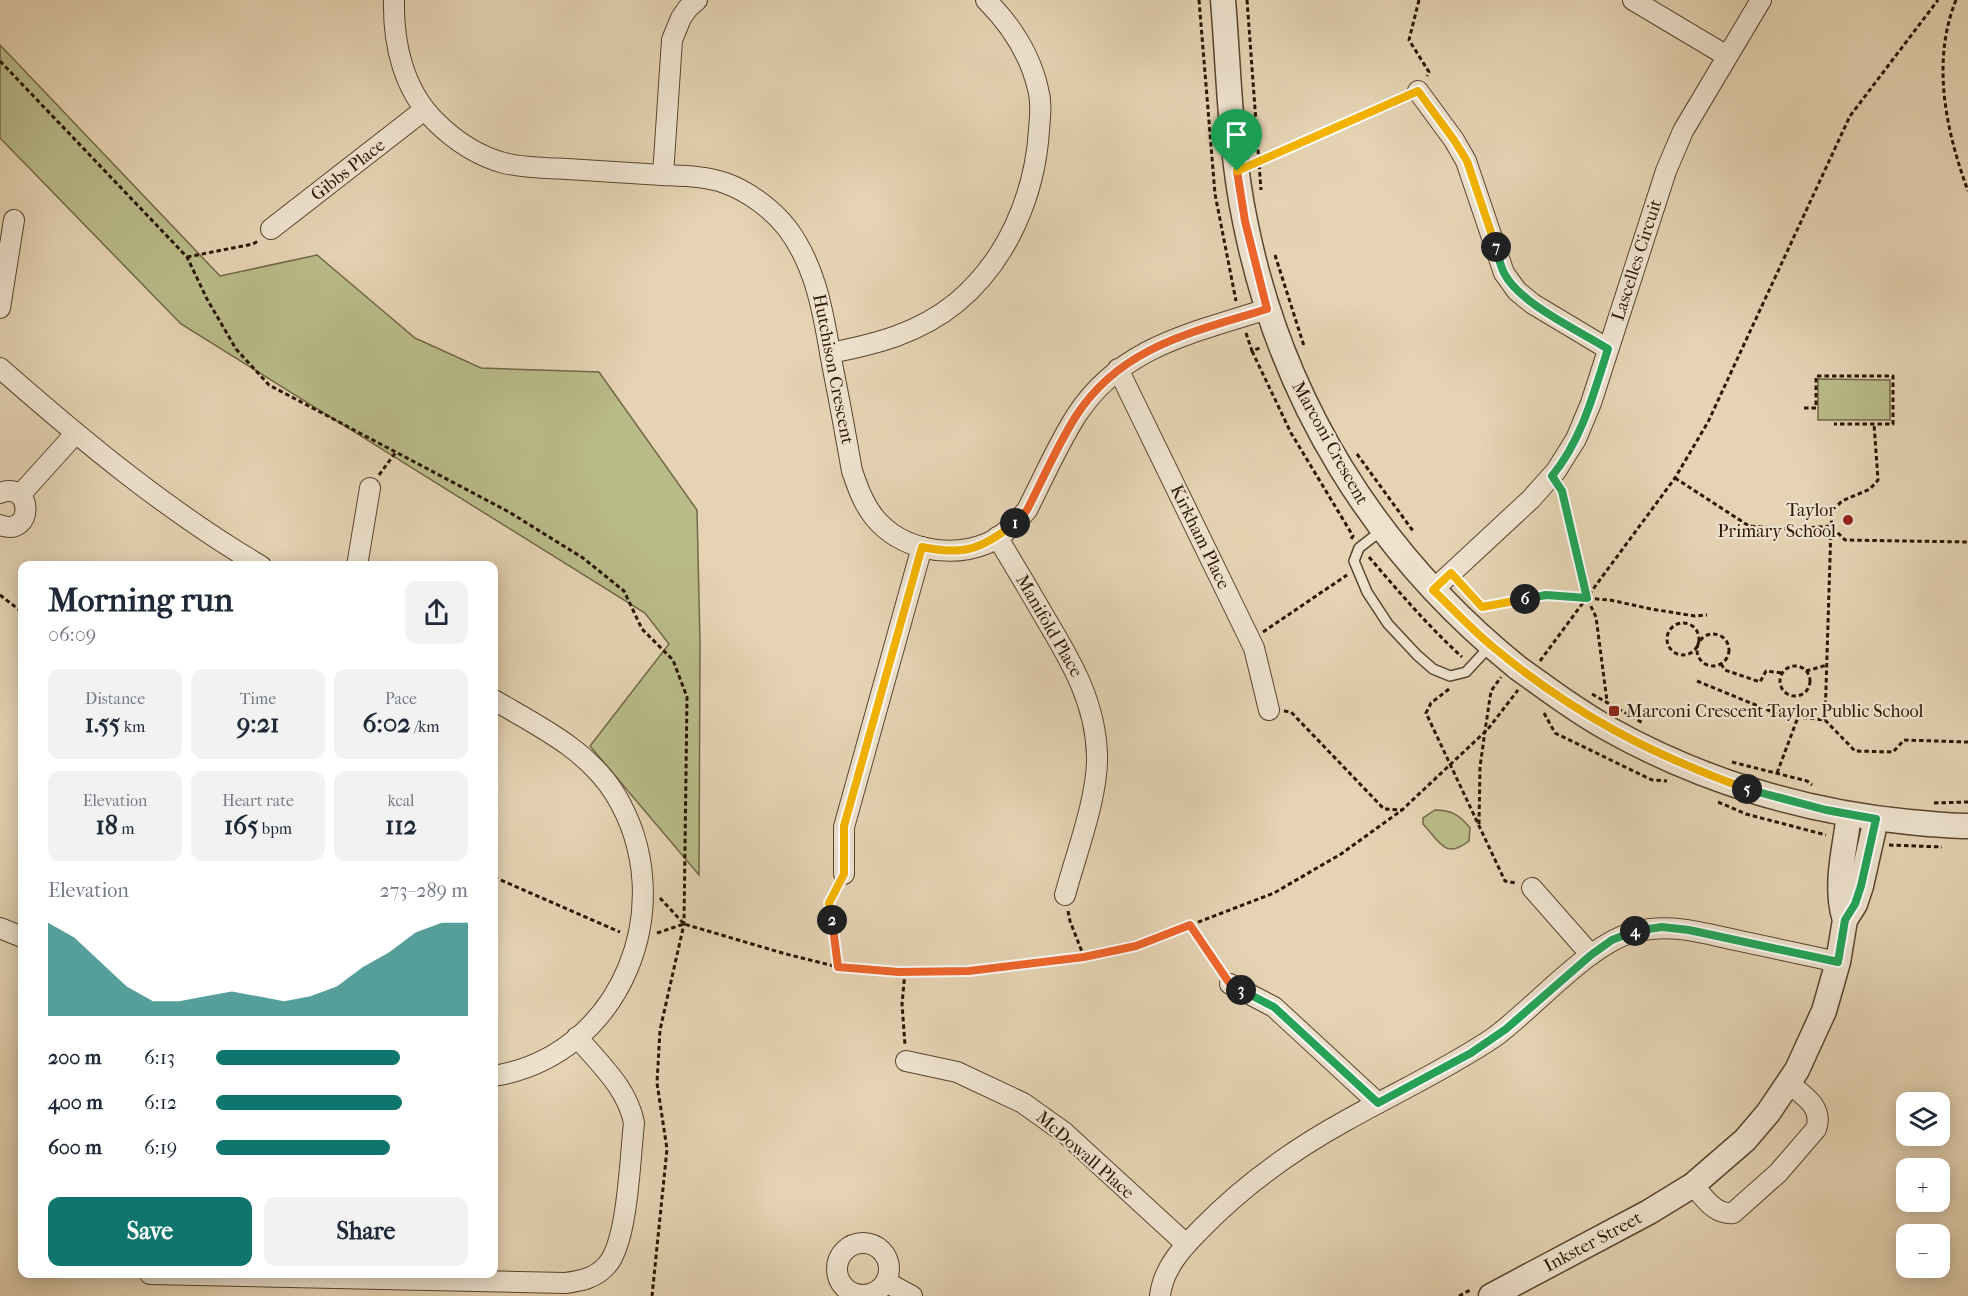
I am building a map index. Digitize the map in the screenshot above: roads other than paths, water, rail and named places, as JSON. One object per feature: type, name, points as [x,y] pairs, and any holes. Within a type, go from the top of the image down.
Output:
[{"type":"street","name":"Hutchison Crescent","points":[[394,0],[394,24],[399,54],[409,83],[424,110],[447,133],[474,151],[503,163],[532,167],[697,176],[738,189],[763,205],[786,227],[804,253],[816,283],[852,471],[860,495],[881,525],[901,539],[922,547],[942,551],[962,551],[989,542],[1018,520],[1027,510],[1076,416],[1095,391],[1118,369],[1146,351],[1177,338],[1267,309]]},
{"type":"street","points":[[663,175],[672,40],[681,18],[697,0]]},
{"type":"street","points":[[831,352],[871,345],[907,333],[940,314],[969,291],[994,261],[1015,227],[1029,189],[1038,148],[1041,105],[1029,59],[1009,25],[986,0]]},
{"type":"street","name":"Marconi Crescent","points":[[1223,0],[1237,171],[1245,221],[1267,309],[1288,368],[1315,425],[1345,476],[1382,530],[1433,590],[1527,677],[1639,745],[1755,792],[1876,819],[1968,826]]},
{"type":"street","points":[[1633,0],[1727,56]]},
{"type":"street","name":"Lascelles Circuit","points":[[1433,590],[1531,499],[1552,476],[1576,439],[1591,403],[1666,171],[1683,132],[1761,0]]},
{"type":"street","points":[[1418,91],[1467,161],[1504,273],[1517,291],[1533,304],[1608,349]]},
{"type":"street","name":"Gibbs Place","points":[[271,229],[424,110]]},
{"type":"street","points":[[0,308],[14,220]]},
{"type":"street","points":[[0,368],[75,434],[161,500],[249,561]]},
{"type":"street","name":"Kirkham Place","points":[[1118,369],[1250,640],[1269,710]]},
{"type":"street","points":[[20,495],[75,434]]},
{"type":"street","points":[[358,561],[370,488]]},
{"type":"street","points":[[0,493],[10,491],[20,495],[26,506],[24,518],[15,525],[9,527],[0,525]]},
{"type":"street","name":"Manifold Place","points":[[997,537],[1075,667],[1094,724],[1097,757],[1094,790],[1065,895]]},
{"type":"street","points":[[844,874],[844,826],[922,547]]},
{"type":"street","points":[[498,702],[566,742],[593,765],[614,793],[625,812],[638,844],[644,900],[638,940],[631,963],[616,993],[603,1010],[577,1037],[546,1059],[498,1075]]},
{"type":"street","name":"Inkster Street","points":[[1845,920],[1840,884],[1849,814]]},
{"type":"street","name":"Inkster Street","points":[[1486,1290],[1649,1212],[1707,1175],[1746,1140],[1788,1083],[1812,1041],[1824,1011],[1838,962],[1845,920],[1855,904],[1861,886],[1876,819]]},
{"type":"street","points":[[1532,888],[1591,955]]},
{"type":"street","points":[[1160,1296],[1167,1270],[1186,1244],[1261,1175],[1307,1144],[1471,1053],[1506,1029],[1591,955],[1612,940],[1636,931],[1662,927],[1689,930],[1838,962]]},
{"type":"street","points":[[0,928],[18,935]]},
{"type":"street","points":[[1230,984],[1274,1007],[1378,1103]]},
{"type":"street","points":[[334,1278],[565,1283],[585,1280],[602,1270],[609,1263],[619,1244],[634,1123],[631,1109],[620,1088],[577,1037]]},
{"type":"street","name":"McDowall Place","points":[[906,1061],[957,1072],[1023,1103],[1065,1133],[1186,1244]]},
{"type":"street","points":[[1692,1185],[1716,1211],[1726,1214],[1733,1213],[1778,1173],[1816,1129],[1819,1121],[1816,1108],[1810,1100],[1788,1083]]},
{"type":"street","points":[[886,1282],[912,1296]]},
{"type":"lane","points":[[1382,530],[1361,547],[1355,554],[1354,561],[1367,592],[1388,624],[1417,655],[1433,669],[1450,676],[1466,672],[1490,645]]},
{"type":"place","name":"Taylor Primary School","points":[[1848,520]]},
{"type":"place","name":"Marconi Crescent Taylor Public School","points":[[1614,711]]}]
